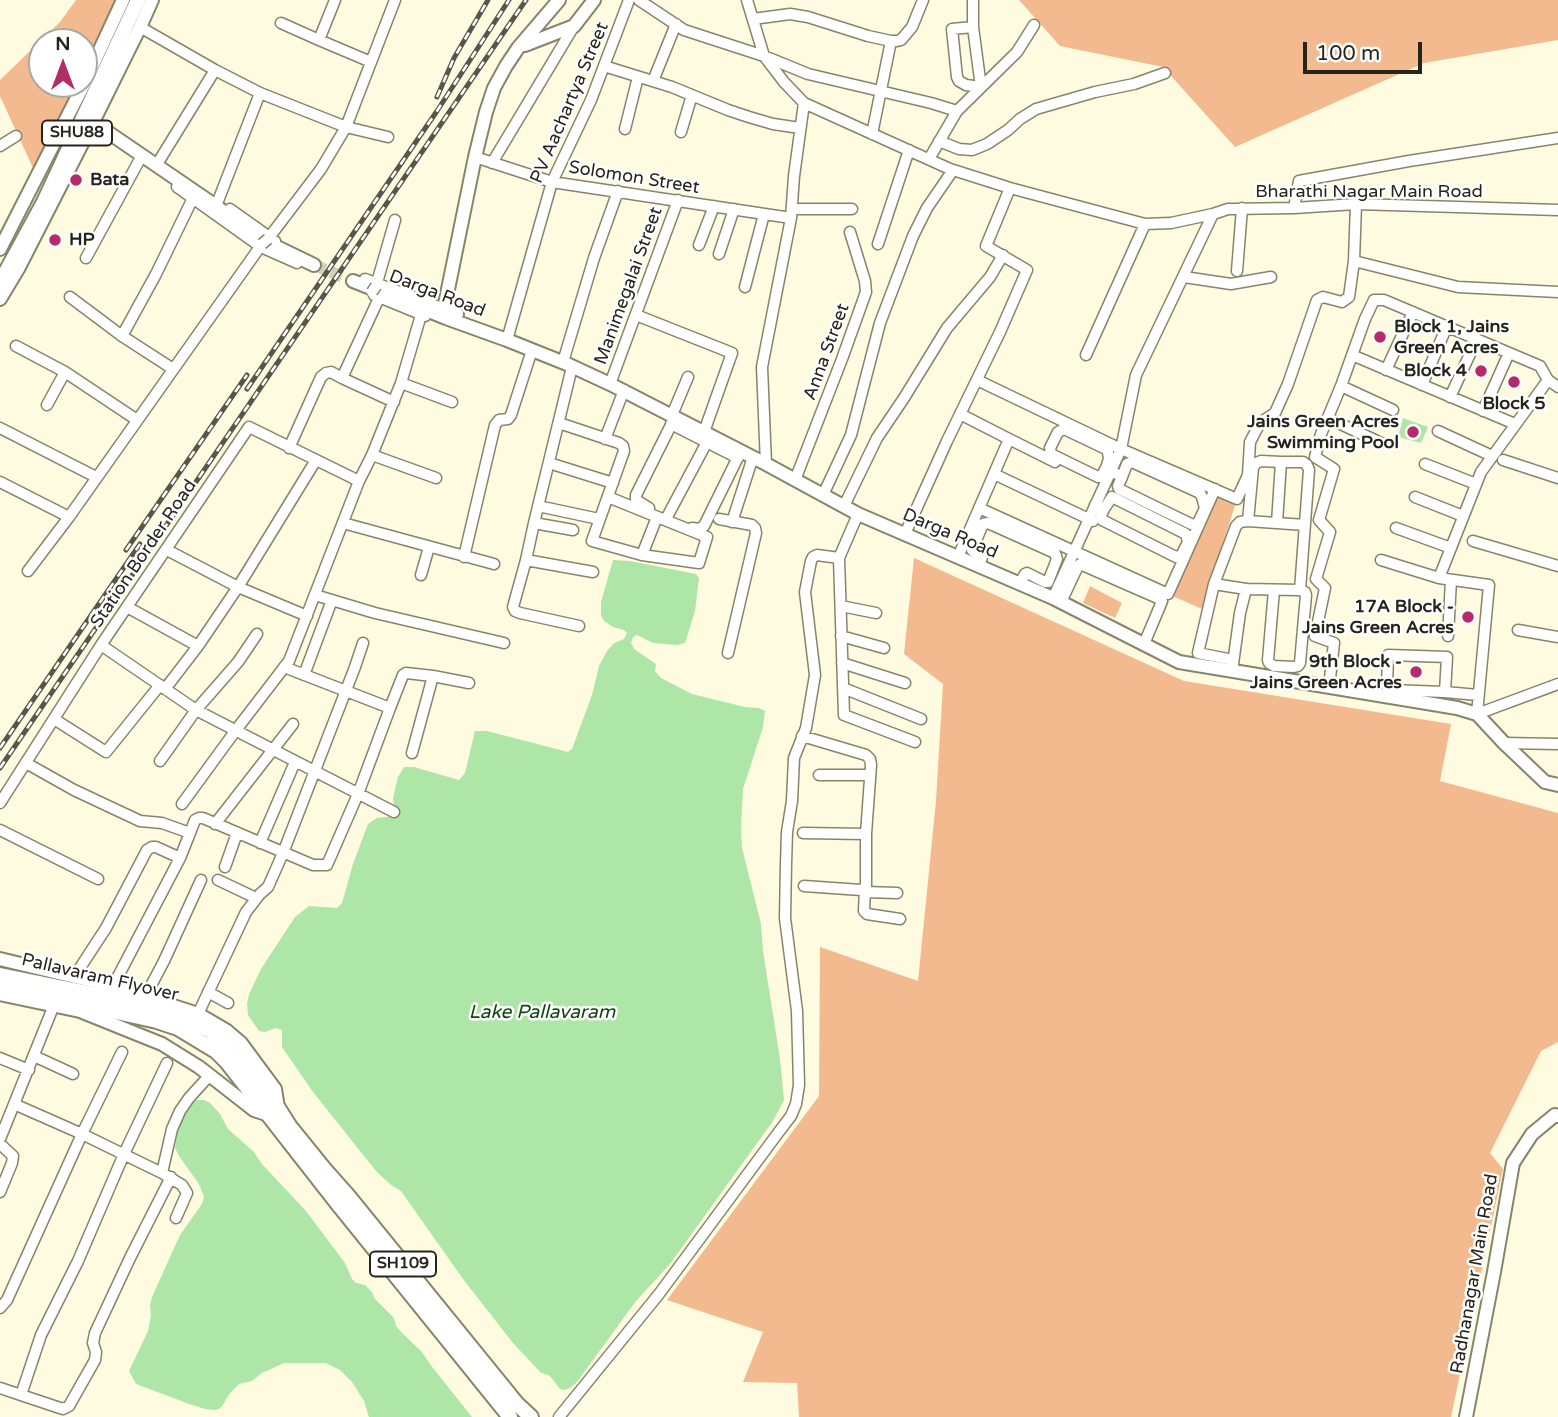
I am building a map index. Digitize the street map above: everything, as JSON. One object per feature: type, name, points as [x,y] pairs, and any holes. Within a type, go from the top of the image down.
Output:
[{"type":"main road","name":"SHU88","points":[[0,283],[5,260],[40,198],[132,0]]},
{"type":"main road","name":"SHU88","points":[[5,260],[44,202],[138,0]]},
{"type":"main road","name":"Pallavaram Flyover","points":[[0,975],[137,1003],[180,1015],[221,1039],[232,1060],[273,1112]]},
{"type":"main road","name":"Pallavaram Flyover","points":[[0,986],[157,1021],[178,1028],[232,1060]]},
{"type":"main road","name":"SH109","points":[[273,1112],[378,1255],[510,1417]]},
{"type":"main road","name":"SH109","points":[[273,1112],[290,1127],[516,1403],[531,1417]]},
{"type":"street","points":[[98,54],[123,0]]},
{"type":"street","points":[[0,299],[93,122],[152,0]]},
{"type":"street","points":[[319,40],[335,0]]},
{"type":"street","points":[[29,571],[265,242],[321,169],[346,127],[395,0]]},
{"type":"street","points":[[444,309],[475,157],[494,88],[518,48],[559,0]]},
{"type":"street","points":[[492,163],[574,26],[594,0]]},
{"type":"street","name":"PV Aachartya Street","points":[[507,340],[552,181],[591,100],[629,0]]},
{"type":"street","points":[[639,0],[684,30],[764,56],[808,74],[957,111]]},
{"type":"street","points":[[747,0],[764,56]]},
{"type":"street","points":[[753,19],[789,14],[891,41],[901,40],[923,0]]},
{"type":"street","points":[[973,0],[973,27],[981,87]]},
{"type":"street","points":[[281,23],[372,62]]},
{"type":"street","points":[[653,81],[676,24]]},
{"type":"street","points":[[929,159],[957,111],[1017,52],[1034,25]]},
{"type":"street","points":[[518,48],[574,26]]},
{"type":"street","points":[[140,27],[260,93],[346,127],[388,137]]},
{"type":"street","points":[[973,27],[952,29],[957,77],[966,85],[981,87]]},
{"type":"street","points":[[872,134],[891,41]]},
{"type":"street","name":"Bharathi Nagar Main Road","points":[[764,56],[804,103],[953,170],[1010,188],[1145,223],[1171,223],[1228,209],[1356,204],[1558,210]]},
{"type":"street","points":[[604,66],[672,87],[749,117],[800,128]]},
{"type":"street","points":[[159,161],[215,70]]},
{"type":"street","points":[[939,141],[959,149],[972,150],[987,144],[1036,109],[1165,74]]},
{"type":"street","points":[[625,129],[638,77]]},
{"type":"street","points":[[218,201],[260,93]]},
{"type":"street","points":[[681,132],[692,95]]},
{"type":"street","points":[[5,260],[78,98]]},
{"type":"street","points":[[766,464],[762,367],[792,214],[793,176],[804,103]]},
{"type":"street","points":[[93,122],[260,239],[309,263]]},
{"type":"street","points":[[0,146],[16,136]]},
{"type":"street","points":[[1294,208],[1299,181],[1558,138]]},
{"type":"street","points":[[878,244],[909,150]]},
{"type":"street","points":[[86,258],[138,155],[148,152],[218,201],[265,242]]},
{"type":"street","points":[[138,155],[193,198],[265,242],[309,263]]},
{"type":"street","name":"Solomon Street","points":[[475,157],[552,181],[764,214],[852,209]]},
{"type":"street","points":[[823,495],[851,435],[880,323],[913,236],[927,208],[953,170]]},
{"type":"street","points":[[905,534],[1027,270],[986,246],[1010,188]]},
{"type":"street","points":[[579,626],[515,611],[513,607],[559,423],[567,365],[594,258],[618,191]]},
{"type":"street","points":[[122,336],[193,198]]},
{"type":"street","name":"Manimegalai Street","points":[[610,384],[678,200]]},
{"type":"street","points":[[977,380],[1121,449],[1237,499],[1248,475],[1250,442],[1260,423],[1275,413],[1317,300],[1323,297],[1342,302],[1349,297],[1354,261],[1356,204]]},
{"type":"street","points":[[699,245],[714,206]]},
{"type":"street","points":[[1237,271],[1242,208]]},
{"type":"street","points":[[719,254],[734,209]]},
{"type":"street","points":[[745,287],[764,214]]},
{"type":"street","points":[[1057,600],[1074,551],[1089,519],[1099,507],[1110,499],[1114,498],[1186,534],[1188,542],[1181,556],[1175,557],[1102,520],[1099,507],[1108,470],[1106,449],[1064,429],[1058,432],[1050,448],[1051,454],[1098,477],[1108,470],[1121,449],[1136,374],[1213,214]]},
{"type":"street","points":[[342,378],[375,290],[395,220]]},
{"type":"street","points":[[1086,355],[1145,223]]},
{"type":"street","name":"Anna Street","points":[[796,480],[866,292],[850,232]]},
{"type":"street","points":[[844,506],[877,438],[947,328],[990,277],[1003,255]]},
{"type":"street","points":[[1354,261],[1458,287],[1558,292]]},
{"type":"street","points":[[1184,277],[1231,284],[1271,277]]},
{"type":"street","points":[[357,282],[421,315],[468,332],[488,332],[480,322],[375,290]]},
{"type":"street","name":"Darga Road","points":[[357,282],[488,332],[624,390],[706,437],[766,464],[858,514],[1057,600],[1179,662],[1232,666],[1477,714]]},
{"type":"street","points":[[70,297],[122,336],[173,369]]},
{"type":"street","points":[[1329,687],[1334,643],[1315,636],[1325,588],[1316,579],[1330,532],[1319,520],[1334,469],[1315,457],[1321,434],[1374,300],[1384,300],[1540,366],[1548,380],[1558,387]]},
{"type":"street","points":[[1386,370],[1413,312]]},
{"type":"street","points":[[182,804],[289,662],[359,481],[394,402],[421,315]]},
{"type":"street","points":[[636,315],[732,353],[706,437],[642,555]]},
{"type":"street","points":[[1422,385],[1447,326]]},
{"type":"street","points":[[1450,397],[1477,340]]},
{"type":"street","points":[[16,346],[65,372],[137,420]]},
{"type":"street","points":[[464,557],[495,425],[499,420],[508,419],[511,415],[532,350]]},
{"type":"street","points":[[1483,411],[1509,353]]},
{"type":"street","points":[[1352,355],[1515,424]]},
{"type":"street","points":[[47,405],[65,372]]},
{"type":"street","points":[[289,448],[321,377],[326,373],[331,372],[394,402]]},
{"type":"street","points":[[559,423],[623,446],[624,451],[592,541],[642,555],[699,563],[707,537],[662,517],[636,500],[673,419],[688,377]]},
{"type":"street","points":[[1439,578],[1481,472],[1548,380]]},
{"type":"street","points":[[401,383],[452,402]]},
{"type":"street","points":[[1341,386],[1393,410]]},
{"type":"street","points":[[605,439],[624,390]]},
{"type":"street","points":[[960,414],[1197,530]]},
{"type":"street","points":[[1328,418],[1381,443]]},
{"type":"street","name":"Station Border Road","points":[[0,803],[101,645],[249,427],[359,481]]},
{"type":"street","points":[[0,428],[96,477]]},
{"type":"street","points":[[1438,431],[1492,456]]},
{"type":"street","points":[[958,556],[1009,439]]},
{"type":"street","points":[[372,455],[436,478]]},
{"type":"street","points":[[608,498],[700,529],[744,455]]},
{"type":"street","points":[[732,522],[744,455]]},
{"type":"street","points":[[54,719],[106,752],[198,646],[238,587],[316,460]]},
{"type":"street","points":[[1503,460],[1558,478]]},
{"type":"street","points":[[1132,462],[1199,493],[1205,508],[1198,523],[1191,524],[1119,489],[1122,477],[1127,464],[1132,462]]},
{"type":"street","points":[[1277,523],[1281,462]]},
{"type":"street","points":[[1248,521],[1253,468],[1256,463],[1303,462],[1307,465],[1309,471],[1300,590]]},
{"type":"street","points":[[549,463],[613,483]]},
{"type":"street","points":[[1425,464],[1476,484]]},
{"type":"street","points":[[1108,470],[1122,477]]},
{"type":"street","points":[[994,474],[1183,562]]},
{"type":"street","points":[[0,482],[69,517]]},
{"type":"street","points":[[979,508],[1168,594],[1214,489]]},
{"type":"street","points":[[1415,497],[1464,516]]},
{"type":"street","points":[[538,506],[599,519]]},
{"type":"street","points":[[858,514],[839,558],[844,715],[915,742]]},
{"type":"street","points":[[719,519],[752,525],[755,528],[728,653]]},
{"type":"street","points":[[1246,589],[1232,666],[1198,653],[1214,584],[1236,526],[1240,522],[1248,521],[1305,526]]},
{"type":"street","points":[[343,523],[494,564]]},
{"type":"street","points":[[534,523],[573,530]]},
{"type":"street","points":[[979,566],[982,557],[972,550],[983,524],[988,523],[1055,553],[1057,559],[1048,582],[1027,573],[1020,583]]},
{"type":"street","points":[[1396,528],[1451,548]]},
{"type":"street","points":[[1473,541],[1558,566]]},
{"type":"street","points":[[421,575],[429,547]]},
{"type":"street","points":[[167,550],[238,587],[307,616]]},
{"type":"street","points":[[559,1417],[659,1294],[791,1115],[796,1104],[799,1085],[797,1011],[785,918],[787,832],[794,758],[806,728],[815,675],[805,592],[813,557],[817,555],[839,558]]},
{"type":"street","points":[[526,560],[593,572]]},
{"type":"street","points":[[1381,560],[1439,578],[1489,585],[1477,714],[1545,782],[1558,785]]},
{"type":"street","points":[[1057,600],[1080,564],[1160,598],[1160,606],[1144,644]]},
{"type":"street","points":[[1448,636],[1451,580]]},
{"type":"street","points":[[1214,584],[1246,589],[1300,590],[1305,592],[1298,666],[1274,666],[1268,660],[1274,590]]},
{"type":"street","points":[[315,595],[375,613],[504,643]]},
{"type":"street","points":[[304,675],[332,600]]},
{"type":"street","points":[[841,606],[876,613]]},
{"type":"street","points":[[127,607],[198,646]]},
{"type":"street","points":[[1517,630],[1558,637]]},
{"type":"street","points":[[160,761],[196,710],[238,662],[257,634]]},
{"type":"street","points":[[841,636],[884,648]]},
{"type":"street","points":[[198,1014],[246,912],[268,887],[363,643]]},
{"type":"street","points":[[101,645],[196,710],[394,812]]},
{"type":"street","points":[[1445,692],[1447,657],[1388,655],[1389,690],[1478,695]]},
{"type":"street","points":[[842,663],[905,683]]},
{"type":"street","points":[[284,667],[390,708]]},
{"type":"street","points":[[113,986],[180,858],[195,820],[203,818],[313,865],[327,865],[406,673],[469,682]]},
{"type":"street","points":[[412,752],[433,676]]},
{"type":"street","points":[[1477,714],[1558,684]]},
{"type":"street","points":[[843,688],[921,719]]},
{"type":"street","points":[[215,824],[293,724]]},
{"type":"street","points":[[802,736],[866,755],[870,759],[864,911],[867,914],[900,919]]},
{"type":"street","points":[[1504,743],[1558,744]]},
{"type":"street","points":[[260,843],[295,762]]},
{"type":"street","points":[[26,763],[140,821],[162,823],[190,832]]},
{"type":"street","points":[[818,775],[870,775]]},
{"type":"street","points":[[0,830],[98,879]]},
{"type":"street","points":[[803,832],[866,834]]},
{"type":"street","points":[[225,867],[237,833]]},
{"type":"street","points":[[75,976],[106,928],[147,850],[156,847],[180,858]]},
{"type":"street","points":[[145,997],[201,880]]},
{"type":"street","points":[[218,880],[256,898]]},
{"type":"street","points":[[804,886],[897,893]]},
{"type":"street","points":[[0,959],[113,986],[198,1014],[227,1031],[241,1043],[275,1089],[273,1112],[254,1110],[162,1044],[80,1011],[0,994]]},
{"type":"street","points":[[208,992],[228,1003]]},
{"type":"street","points":[[0,1192],[13,1156],[0,1141],[4,1117],[15,1104],[54,1006]]},
{"type":"street","points":[[0,1308],[7,1300],[122,1052]]},
{"type":"street","points":[[34,1056],[73,1074]]},
{"type":"street","points":[[0,1058],[29,1070]]},
{"type":"street","points":[[21,1395],[41,1335],[78,1261],[167,1063]]},
{"type":"street","points":[[0,1388],[63,1409],[69,1406],[95,1360],[93,1343],[96,1333],[166,1175],[172,1129],[189,1098],[210,1076]]},
{"type":"street","points":[[15,1104],[124,1154],[182,1185],[187,1193],[176,1217]]},
{"type":"street","name":"Radhanagar Main Road","points":[[1466,1417],[1513,1163],[1531,1134],[1557,1113]]},
{"type":"shaded area","points":[[76,0],[116,0],[98,38],[98,28],[54,28]]},
{"type":"shaded area","points":[[1019,0],[1558,0],[1558,40],[1424,63],[1235,147],[1163,67],[1060,46]]},
{"type":"shaded area","points":[[28,53],[28,98],[69,98],[33,168],[0,96],[0,80]]},
{"type":"shaded area","points":[[1216,490],[1237,499],[1202,609],[1168,594]]},
{"type":"shaded area","points":[[914,558],[1184,681],[1451,724],[1440,781],[1558,813],[1558,1042],[1541,1051],[1490,1153],[1503,1169],[1451,1417],[799,1417],[797,1383],[743,1382],[763,1332],[667,1300],[819,1096],[820,947],[918,981],[936,801],[943,684],[904,654]]},
{"type":"shaded area","points":[[1090,586],[1122,603],[1115,618],[1083,603]]},
{"type":"water","name":"Jains Green Acres Swimming Pool","points":[[1403,418],[1428,427],[1421,443],[1398,437]]},
{"type":"water","name":"Lake Pallavaram","points":[[613,560],[696,574],[699,578],[695,611],[685,643],[653,643],[637,635],[633,637],[631,643],[634,649],[656,664],[655,671],[661,678],[692,694],[765,711],[763,727],[743,789],[742,848],[761,924],[784,1100],[773,1121],[670,1264],[636,1301],[577,1382],[564,1390],[560,1389],[550,1376],[540,1372],[513,1343],[463,1279],[401,1191],[376,1171],[313,1092],[282,1047],[282,1030],[276,1028],[259,1031],[248,1015],[247,1004],[261,969],[295,917],[309,906],[337,908],[342,903],[368,824],[377,818],[394,816],[395,789],[404,767],[414,767],[459,780],[465,773],[475,731],[487,731],[568,752],[572,749],[592,695],[599,666],[607,651],[614,643],[624,639],[627,633],[613,627],[601,616],[601,602]]},
{"type":"water","points":[[197,1100],[210,1103],[228,1129],[254,1152],[306,1211],[345,1263],[352,1279],[372,1292],[375,1299],[394,1318],[396,1326],[421,1351],[472,1417],[369,1417],[364,1401],[352,1382],[340,1370],[326,1363],[284,1363],[252,1381],[239,1384],[222,1406],[214,1410],[192,1405],[136,1384],[129,1371],[148,1331],[152,1297],[180,1235],[204,1197],[199,1184],[175,1148],[178,1126],[184,1112]]},
{"type":"tunnel","points":[[314,265],[353,281]]},
{"type":"railway","points":[[437,97],[454,58],[488,0]]},
{"type":"railway","points":[[247,389],[437,111],[509,0]]},
{"type":"railway","points":[[0,768],[526,0]]},
{"type":"railway","points":[[126,550],[247,375]]},
{"type":"railway","points":[[0,748],[140,544]]},
{"type":"place","name":"Bata","points":[[76,180]]},
{"type":"place","name":"HP","points":[[55,240]]},
{"type":"place","name":"Block 1, Jains Green Acres","points":[[1380,337]]},
{"type":"place","name":"Block 4","points":[[1481,371]]},
{"type":"place","name":"Block 5","points":[[1514,382]]},
{"type":"place","name":"Jains Green Acres Swimming Pool","points":[[1413,432]]},
{"type":"place","name":"17A Block - Jains Green Acres","points":[[1468,617]]},
{"type":"place","name":"9th Block - Jains Green Acres","points":[[1416,672]]}]
